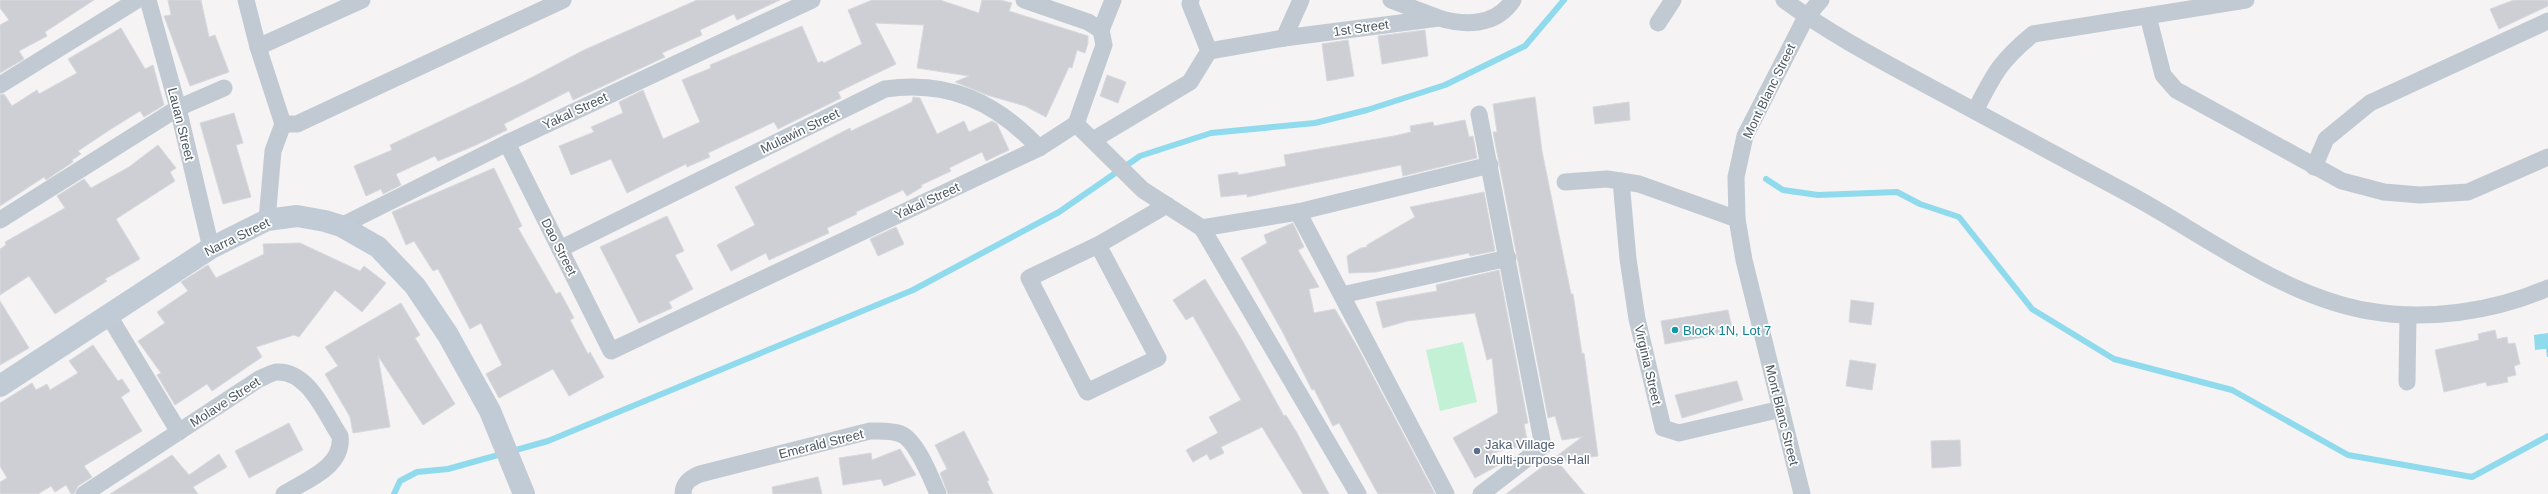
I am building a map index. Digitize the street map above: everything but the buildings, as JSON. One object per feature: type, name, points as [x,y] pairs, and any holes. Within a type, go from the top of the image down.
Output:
[{"type":"street","points":[[0,85],[137,0]]},
{"type":"street","name":"Lauan Street","points":[[148,0],[178,108],[211,248]]},
{"type":"street","points":[[246,0],[258,47],[283,124],[273,151],[267,220]]},
{"type":"street","points":[[258,47],[362,0]]},
{"type":"street","points":[[283,124],[297,124],[537,6],[563,0]]},
{"type":"street","name":"Yakal Street","points":[[341,226],[507,143],[812,0]]},
{"type":"street","points":[[1024,0],[1088,22],[1101,30]]},
{"type":"street","points":[[1113,0],[1101,30],[1104,45],[1076,124],[1143,190],[1202,228],[1358,494]]},
{"type":"street","points":[[1092,140],[1190,82],[1209,51],[1190,4],[1191,0]]},
{"type":"street","points":[[1284,38],[1301,0]]},
{"type":"street","name":"1st Street","points":[[1391,0],[1458,24],[1494,18],[1505,12],[1513,0]]},
{"type":"street","points":[[1658,23],[1673,0]]},
{"type":"street","points":[[1784,0],[1806,17],[1853,46],[2139,200],[2286,285],[2322,299],[2368,311],[2408,315],[2468,311],[2529,296],[2548,288]]},
{"type":"street","name":"Mont Blanc Street","points":[[1802,494],[1744,260],[1737,219],[1736,177],[1745,136],[1806,17],[1821,0]]},
{"type":"street","points":[[1975,111],[1996,69],[2011,52],[2033,34],[2246,0]]},
{"type":"street","points":[[2148,16],[2164,75],[2176,90],[2342,181],[2384,192],[2420,195],[2468,192],[2548,157]]},
{"type":"street","name":"1st Street","points":[[1209,51],[1284,38],[1439,18]]},
{"type":"street","points":[[2314,167],[2326,139],[2370,103],[2548,21]]},
{"type":"street","name":"Mulawin Street","points":[[560,248],[885,89],[909,86],[931,87],[976,101],[998,112],[1017,125],[1039,148]]},
{"type":"street","points":[[0,220],[178,108],[224,88]]},
{"type":"street","points":[[1479,114],[1508,258],[1543,446],[1481,494]]},
{"type":"street","name":"Yakal Street","points":[[611,352],[1039,148],[1076,124]]},
{"type":"street","name":"Dao Street","points":[[507,143],[611,352]]},
{"type":"street","points":[[1202,228],[1298,212],[1490,165]]},
{"type":"street","points":[[1565,182],[1606,179],[1622,181],[1654,189],[1737,219]]},
{"type":"street","name":"Virginia Street","points":[[1622,181],[1628,259],[1637,319],[1663,428],[1679,433],[1781,409]]},
{"type":"street","points":[[1098,245],[1158,358],[1086,392],[1029,278],[1098,245],[1167,205]]},
{"type":"street","points":[[1298,212],[1446,494]]},
{"type":"street","name":"Narra Street","points":[[0,386],[211,248],[267,220],[298,216],[341,226],[378,247],[416,286],[448,335],[490,411],[520,485]]},
{"type":"street","points":[[1342,295],[1508,258]]},
{"type":"street","points":[[2407,382],[2408,315]]},
{"type":"street","points":[[109,316],[179,432]]},
{"type":"street","name":"Molave Street","points":[[84,494],[258,379],[275,372],[295,377],[306,384],[340,436],[341,446],[333,463],[284,494]]},
{"type":"street","name":"Emerald Street","points":[[683,494],[686,483],[691,478],[700,474],[870,431],[885,430],[902,434],[914,448],[938,494]]},
{"type":"green space","points":[[1463,342],[1477,402],[1440,411],[1426,350]]},
{"type":"water","points":[[2548,333],[2547,357],[2546,349],[2535,350],[2534,335]]},
{"type":"waterway","points":[[394,494],[400,481],[417,472],[448,469],[548,441],[913,290],[1059,212],[1140,156],[1211,133],[1315,123],[1367,110],[1445,85],[1525,46],[1564,0]]},
{"type":"waterway","points":[[1766,179],[1783,190],[1818,195],[1897,192],[1920,204],[1959,217],[2032,309],[2114,359],[2232,390],[2348,455],[2472,477],[2548,436]]},
{"type":"place","name":"Block 1N, Lot 7","points":[[1675,330]]},
{"type":"place","name":"Jaka Village Multi-purpose Hall","points":[[1477,451]]}]
